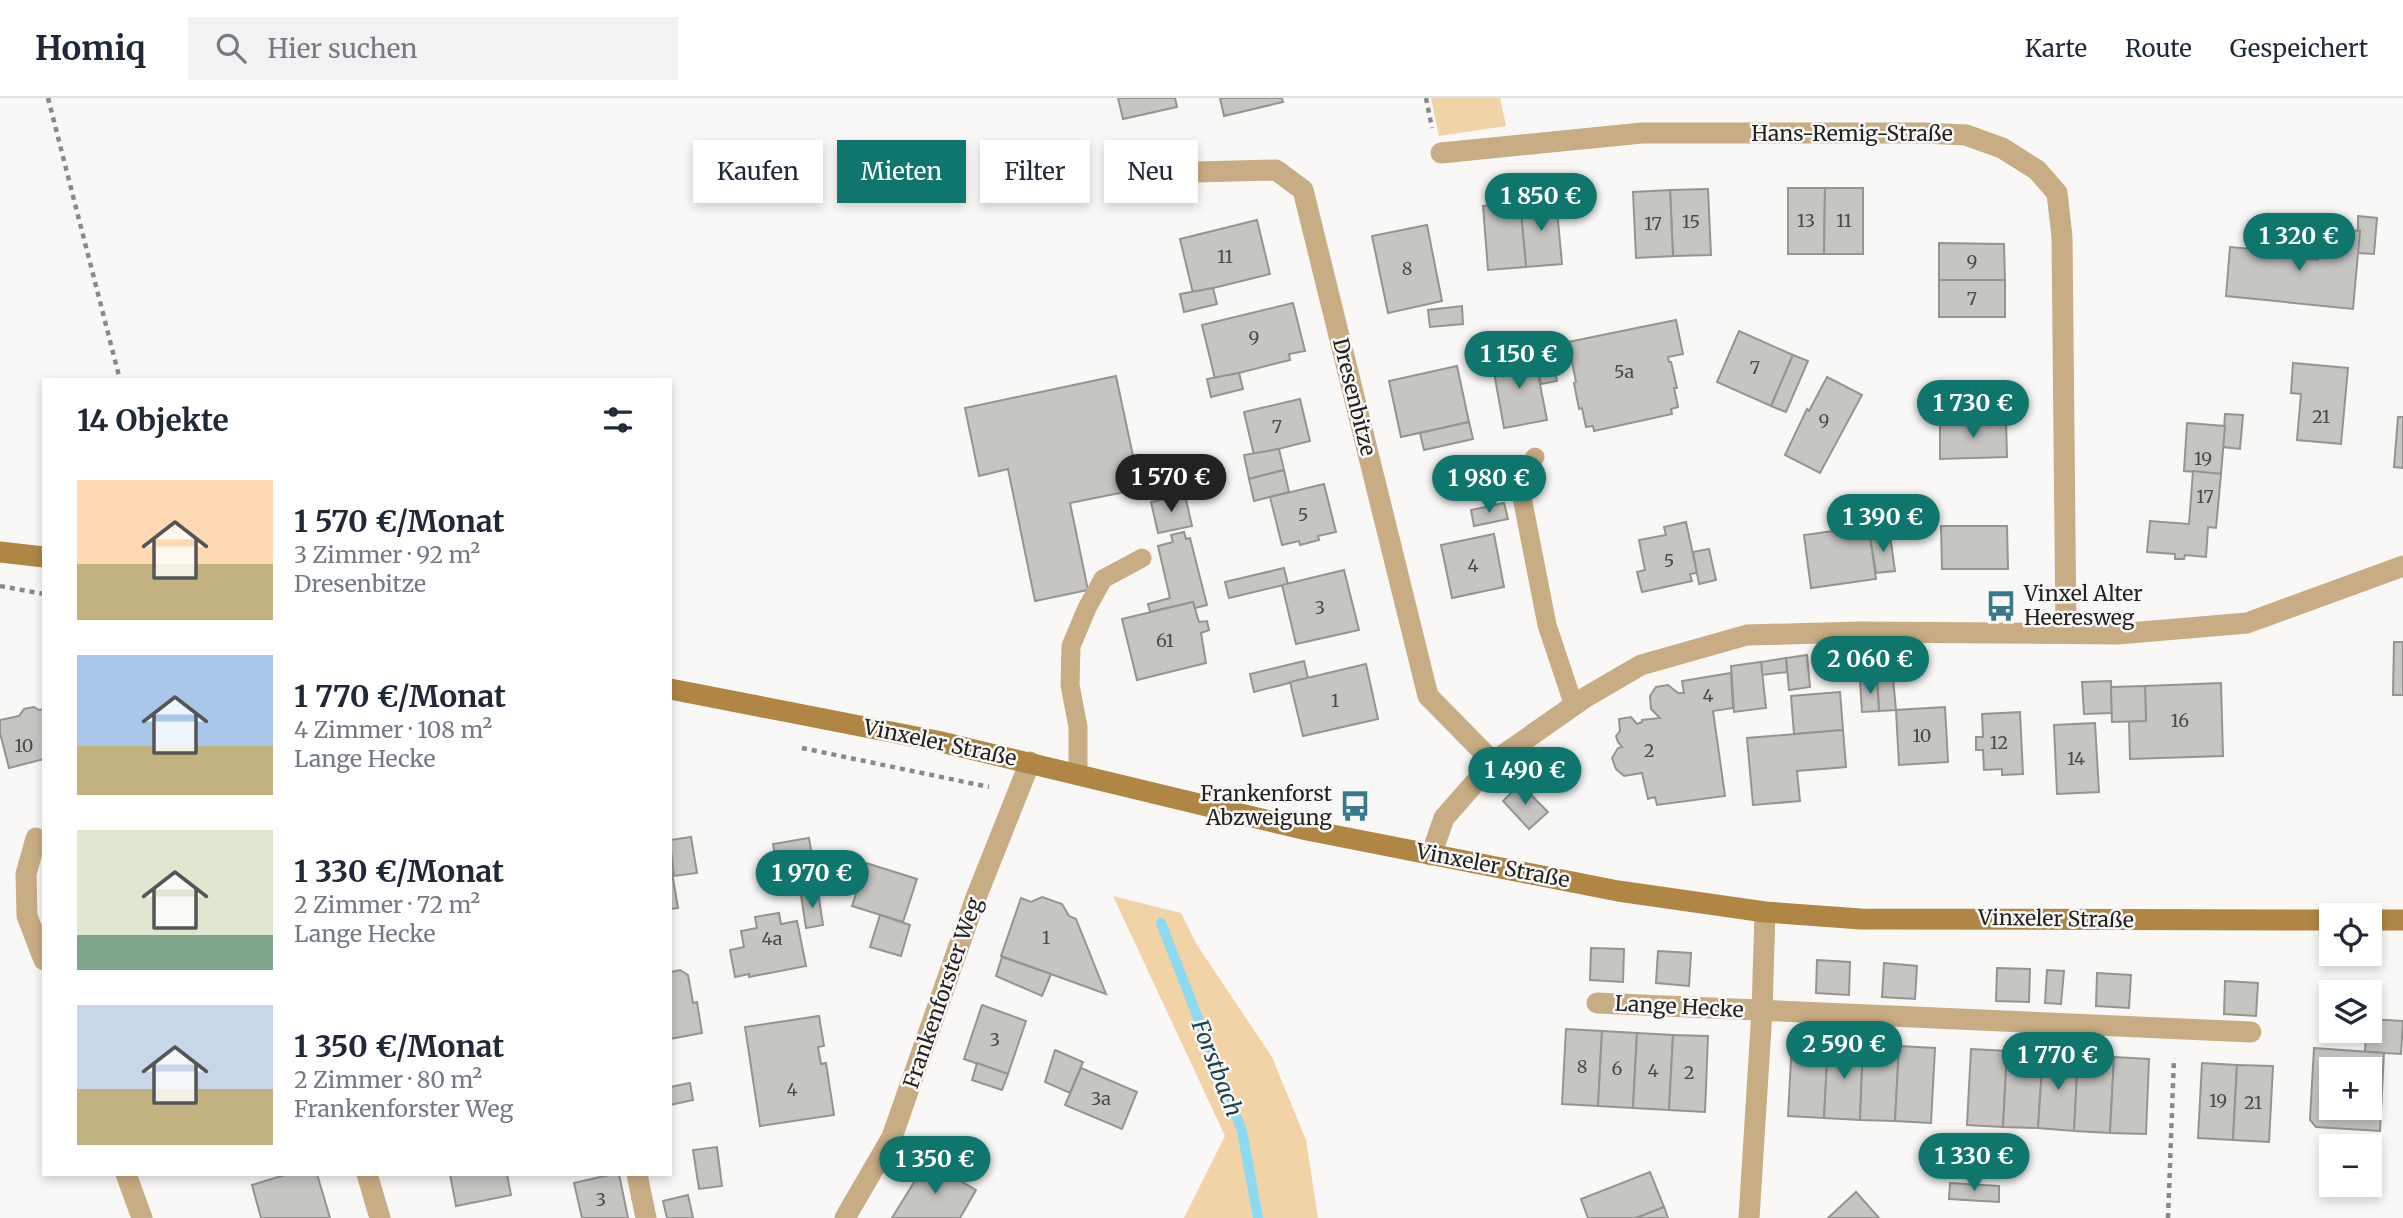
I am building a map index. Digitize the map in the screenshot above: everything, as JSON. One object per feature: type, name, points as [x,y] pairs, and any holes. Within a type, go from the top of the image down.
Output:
[{"type":"main road","points":[[0,552],[42,557]]},
{"type":"main road","name":"Vinxeler Straße","points":[[672,689],[937,740],[1307,830],[1618,891],[1765,912],[1861,919],[2319,920]]},
{"type":"main road","points":[[2382,920],[2403,920]]},
{"type":"street","name":"Hans-Remig-Straße","points":[[1441,153],[1642,133],[1923,133],[1965,135],[2002,148],[2037,170],[2057,194],[2062,237],[2066,633]]},
{"type":"street","name":"Dresenbitze","points":[[1198,172],[1276,170],[1303,190],[1428,696],[1493,762]]},
{"type":"street","points":[[1431,855],[1444,818],[1493,762],[1574,706],[1641,665],[1747,635],[1860,632],[2118,634],[2246,623],[2403,566]]},
{"type":"street","name":"Frankenforster Weg","points":[[845,1218],[892,1138],[975,900],[1030,762]]},
{"type":"street","points":[[36,838],[26,874],[27,916],[42,955]]},
{"type":"street","name":"Lange Hecke","points":[[1749,1218],[1762,1011],[1765,912]]},
{"type":"street","name":"Lange Hecke","points":[[1597,1003],[2251,1032]]},
{"type":"street","points":[[127,1176],[142,1218]]},
{"type":"street","points":[[368,1176],[380,1218]]},
{"type":"street","points":[[637,1176],[646,1218]]},
{"type":"lane","points":[[1535,457],[1519,482],[1547,625],[1574,706]]},
{"type":"lane","points":[[1078,774],[1078,727],[1070,685],[1072,646],[1087,608],[1103,579],[1142,558]]},
{"type":"path","points":[[48,98],[119,378]]},
{"type":"path","points":[[0,586],[42,594]]},
{"type":"path","points":[[790,746],[1017,793]]},
{"type":"path","points":[[2168,1218],[2175,1030]]},
{"type":"shaded area","points":[[1431,98],[1500,98],[1506,126],[1439,136]]},
{"type":"shaded area","points":[[1113,896],[1181,913],[1197,945],[1272,1057],[1306,1140],[1318,1218],[1184,1218],[1225,1136]]},
{"type":"building","points":[[1118,98],[1175,98],[1177,107],[1123,119]]},
{"type":"building","points":[[1220,98],[1282,98],[1283,102],[1224,116]]},
{"type":"building","points":[[1788,188],[1825,188],[1824,254],[1788,254]]},
{"type":"building","points":[[1825,188],[1863,188],[1863,254],[1824,254]]},
{"type":"building","points":[[1708,189],[1711,255],[1673,256],[1670,190]]},
{"type":"building","points":[[1670,190],[1673,256],[1636,258],[1633,192]]},
{"type":"building","points":[[1556,199],[1562,264],[1526,267],[1520,202]]},
{"type":"building","points":[[1520,202],[1526,267],[1488,270],[1483,206]]},
{"type":"building","points":[[2358,216],[2377,218],[2374,254],[2358,253]]},
{"type":"building","points":[[1257,220],[1270,274],[1193,293],[1180,239]]},
{"type":"building","points":[[1427,225],[1442,301],[1388,313],[1372,236]]},
{"type":"building","points":[[2321,227],[2360,231],[2353,309],[2226,296],[2230,247],[2275,251],[2275,256],[2318,260]]},
{"type":"building","points":[[1939,243],[2004,244],[2005,280],[1939,280]]},
{"type":"building","points":[[1939,280],[2005,280],[2005,317],[1939,317]]},
{"type":"building","points":[[1213,288],[1217,304],[1184,312],[1180,294]]},
{"type":"building","points":[[1293,303],[1305,351],[1289,354],[1290,360],[1215,379],[1202,325]]},
{"type":"building","points":[[1462,306],[1463,324],[1430,327],[1428,310]]},
{"type":"building","points":[[1676,320],[1683,354],[1668,357],[1677,388],[1674,388],[1678,407],[1671,409],[1672,414],[1594,431],[1593,426],[1586,427],[1582,408],[1579,409],[1568,342]]},
{"type":"building","points":[[1739,331],[1793,355],[1771,406],[1717,382]]},
{"type":"building","points":[[1547,333],[1557,381],[1541,384],[1531,337]]},
{"type":"building","points":[[1534,354],[1547,420],[1504,428],[1492,361]]},
{"type":"building","points":[[1793,355],[1808,361],[1786,412],[1771,406]]},
{"type":"building","points":[[2293,363],[2348,368],[2341,444],[2297,440],[2301,394],[2291,393]]},
{"type":"building","points":[[1457,366],[1469,422],[1401,437],[1389,381]]},
{"type":"building","points":[[1239,373],[1243,389],[1211,397],[1207,379]]},
{"type":"building","points":[[1116,376],[1140,489],[1070,503],[1088,590],[1035,601],[1008,469],[979,476],[965,408]]},
{"type":"building","points":[[1827,377],[1862,395],[1820,473],[1785,455],[1807,409],[1809,411]]},
{"type":"building","points":[[2005,382],[2006,421],[1940,422],[1939,383]]},
{"type":"building","points":[[1300,399],[1310,441],[1254,455],[1244,412]]},
{"type":"building","points":[[2225,414],[2243,415],[2240,449],[2223,447]]},
{"type":"building","points":[[2398,417],[2403,417],[2403,468],[2394,467]]},
{"type":"building","points":[[2006,421],[2007,457],[1940,459],[1940,422]]},
{"type":"building","points":[[1469,422],[1473,439],[1424,450],[1420,433]]},
{"type":"building","points":[[2187,423],[2225,426],[2221,474],[2184,471]]},
{"type":"building","points":[[1279,449],[1284,470],[1249,479],[1244,455]]},
{"type":"building","points":[[1284,470],[1289,492],[1254,501],[1249,479]]},
{"type":"building","points":[[2193,471],[2221,474],[2216,528],[2208,527],[2206,557],[2185,555],[2184,559],[2175,559],[2175,554],[2147,552],[2150,521],[2189,524]]},
{"type":"building","points":[[1324,484],[1336,532],[1318,536],[1319,540],[1300,545],[1299,541],[1282,545],[1270,497]]},
{"type":"building","points":[[1185,495],[1192,526],[1158,533],[1151,502]]},
{"type":"building","points":[[1504,503],[1508,519],[1474,526],[1471,510]]},
{"type":"building","points":[[1686,522],[1697,573],[1690,574],[1692,581],[1642,592],[1637,572],[1645,570],[1639,540],[1666,535],[1664,527]]},
{"type":"building","points":[[1869,526],[1876,579],[1811,588],[1804,535]]},
{"type":"building","points":[[1941,526],[2007,526],[2008,569],[1942,569]]},
{"type":"building","points":[[1184,532],[1186,539],[1190,538],[1207,605],[1195,608],[1193,602],[1150,612],[1148,604],[1170,598],[1158,546],[1173,542],[1171,535]]},
{"type":"building","points":[[1494,534],[1504,587],[1452,598],[1441,545]]},
{"type":"building","points":[[1890,535],[1895,571],[1876,573],[1870,537]]},
{"type":"building","points":[[1709,549],[1716,580],[1699,584],[1693,552]]},
{"type":"building","points":[[1284,568],[1288,584],[1229,598],[1225,582]]},
{"type":"building","points":[[1344,570],[1359,630],[1296,644],[1282,585]]},
{"type":"building","points":[[1193,602],[1199,622],[1207,621],[1209,630],[1201,633],[1206,663],[1137,680],[1122,619]]},
{"type":"building","points":[[2394,642],[2403,642],[2403,695],[2393,695]]},
{"type":"building","points":[[1807,655],[1810,687],[1789,690],[1786,658]]},
{"type":"building","points":[[1786,658],[1787,672],[1762,675],[1761,662]]},
{"type":"building","points":[[1304,661],[1308,678],[1254,692],[1250,674]]},
{"type":"building","points":[[1761,662],[1766,708],[1734,712],[1731,666]]},
{"type":"building","points":[[1366,664],[1378,719],[1303,736],[1290,682]]},
{"type":"building","points":[[1731,673],[1733,708],[1713,711],[1725,796],[1657,805],[1655,797],[1648,799],[1642,773],[1624,776],[1616,769],[1612,758],[1618,748],[1622,747],[1616,736],[1620,731],[1619,719],[1631,717],[1637,724],[1642,720],[1660,718],[1651,709],[1650,696],[1656,687],[1668,685],[1678,693],[1684,693],[1682,681]]},
{"type":"building","points":[[1893,678],[1896,710],[1879,711],[1877,679]]},
{"type":"building","points":[[1877,679],[1879,711],[1862,712],[1860,680]]},
{"type":"building","points":[[2111,681],[2112,713],[2084,714],[2082,682]]},
{"type":"building","points":[[2221,683],[2223,756],[2130,759],[2129,721],[2146,721],[2145,686]]},
{"type":"building","points":[[2145,686],[2146,721],[2112,722],[2111,687]]},
{"type":"building","points":[[1840,692],[1843,730],[1794,734],[1791,696]]},
{"type":"building","points":[[34,707],[42,709],[42,760],[9,768],[0,733],[0,720],[19,716],[24,709]]},
{"type":"building","points":[[1945,707],[1948,762],[1899,765],[1896,710]]},
{"type":"building","points":[[2020,712],[2023,774],[2002,775],[2002,769],[1984,770],[1983,750],[1976,750],[1976,737],[1983,737],[1982,714]]},
{"type":"building","points":[[2095,723],[2099,792],[2057,794],[2054,725]]},
{"type":"building","points":[[1843,730],[1846,767],[1797,771],[1800,801],[1753,805],[1747,738]]},
{"type":"building","points":[[1520,784],[1548,812],[1529,829],[1503,801]]},
{"type":"building","points":[[691,837],[697,873],[674,876],[672,840]]},
{"type":"building","points":[[809,838],[817,885],[781,891],[773,844]]},
{"type":"building","points":[[866,863],[917,879],[903,922],[852,906]]},
{"type":"building","points":[[672,873],[678,908],[672,909]]},
{"type":"building","points":[[818,892],[823,925],[806,928],[801,895]]},
{"type":"building","points":[[1042,897],[1062,904],[1069,916],[1076,919],[1106,994],[1001,956],[1021,898],[1031,902]]},
{"type":"building","points":[[779,913],[781,924],[797,921],[806,966],[749,977],[749,974],[735,977],[730,950],[744,947],[741,931],[757,928],[755,917]]},
{"type":"building","points":[[880,915],[910,925],[901,956],[870,947]]},
{"type":"building","points":[[1591,948],[1624,949],[1623,982],[1590,980]]},
{"type":"building","points":[[1658,951],[1691,953],[1689,986],[1656,983]]},
{"type":"building","points":[[1002,957],[1051,974],[1042,996],[996,976]]},
{"type":"building","points":[[1817,960],[1850,962],[1849,995],[1816,993]]},
{"type":"building","points":[[1884,963],[1917,966],[1915,999],[1882,997]]},
{"type":"building","points":[[1997,968],[2030,969],[2029,1002],[1996,1001]]},
{"type":"building","points":[[680,970],[688,975],[693,1003],[697,1002],[702,1033],[672,1039],[672,972]]},
{"type":"building","points":[[2047,970],[2064,971],[2061,1004],[2045,1003]]},
{"type":"building","points":[[2097,973],[2131,975],[2129,1008],[2096,1006]]},
{"type":"building","points":[[2225,981],[2258,983],[2256,1016],[2224,1014]]},
{"type":"building","points":[[982,1005],[1026,1021],[1008,1074],[964,1059]]},
{"type":"building","points":[[819,1016],[824,1046],[818,1047],[821,1064],[826,1063],[834,1115],[760,1126],[745,1027]]},
{"type":"building","points":[[2382,1020],[2403,1021],[2401,1054],[2365,1052],[2365,1043],[2382,1043]]},
{"type":"building","points":[[1566,1029],[1602,1031],[1598,1106],[1562,1104]]},
{"type":"building","points":[[1602,1031],[1637,1033],[1633,1108],[1598,1106]]},
{"type":"building","points":[[1637,1033],[1673,1035],[1669,1110],[1633,1108]]},
{"type":"building","points":[[1673,1035],[1708,1036],[1705,1112],[1669,1110]]},
{"type":"building","points":[[1792,1041],[1828,1042],[1824,1118],[1788,1116]]},
{"type":"building","points":[[1828,1042],[1863,1044],[1860,1120],[1824,1118]]},
{"type":"building","points":[[1863,1044],[1899,1046],[1895,1121],[1860,1120]]},
{"type":"building","points":[[1899,1046],[1935,1048],[1931,1123],[1895,1121]]},
{"type":"building","points":[[2314,1048],[2384,1053],[2382,1092],[2382,1057],[2319,1057],[2319,1120],[2381,1120],[2380,1131],[2316,1127],[2310,1120]]},
{"type":"building","points":[[1971,1049],[2007,1051],[2003,1127],[1967,1125]]},
{"type":"building","points":[[1055,1050],[1083,1062],[1070,1093],[1045,1082]]},
{"type":"building","points":[[2007,1051],[2043,1053],[2038,1128],[2003,1127]]},
{"type":"building","points":[[2043,1053],[2078,1055],[2074,1131],[2038,1128]]},
{"type":"building","points":[[2078,1055],[2114,1057],[2110,1133],[2074,1131]]},
{"type":"building","points":[[2114,1057],[2149,1059],[2146,1134],[2110,1133]]},
{"type":"building","points":[[977,1063],[1008,1074],[1002,1090],[972,1080]]},
{"type":"building","points":[[2202,1063],[2237,1065],[2233,1140],[2198,1138]]},
{"type":"building","points":[[2237,1065],[2273,1066],[2269,1142],[2233,1140]]},
{"type":"building","points":[[1081,1068],[1137,1092],[1122,1129],[1065,1105]]},
{"type":"building","points":[[690,1083],[693,1100],[672,1105],[672,1087]]},
{"type":"building","points":[[717,1147],[722,1186],[699,1189],[693,1150]]},
{"type":"building","points":[[927,1161],[976,1190],[960,1218],[892,1218]]},
{"type":"building","points":[[1650,1172],[1664,1207],[1636,1218],[1588,1218],[1581,1199]]},
{"type":"building","points":[[281,1176],[318,1176],[330,1218],[261,1218],[252,1185]]},
{"type":"building","points":[[450,1176],[507,1176],[511,1195],[456,1206]]},
{"type":"building","points":[[604,1176],[619,1176],[628,1218],[582,1218],[574,1183]]},
{"type":"building","points":[[1950,1183],[1999,1186],[1999,1202],[1949,1199]]},
{"type":"building","points":[[1856,1192],[1879,1218],[1828,1218]]},
{"type":"building","points":[[688,1195],[693,1218],[667,1218],[663,1201]]},
{"type":"building","points":[[1664,1207],[1668,1218],[1636,1218]]},
{"type":"waterway","name":"Forstbach","points":[[1161,923],[1242,1131],[1258,1218]]},
{"type":"place","name":"Vinxel Alter Heeresweg","points":[[2001,606]]},
{"type":"place","name":"Frankenforst Abzweigung","points":[[1355,806]]}]
